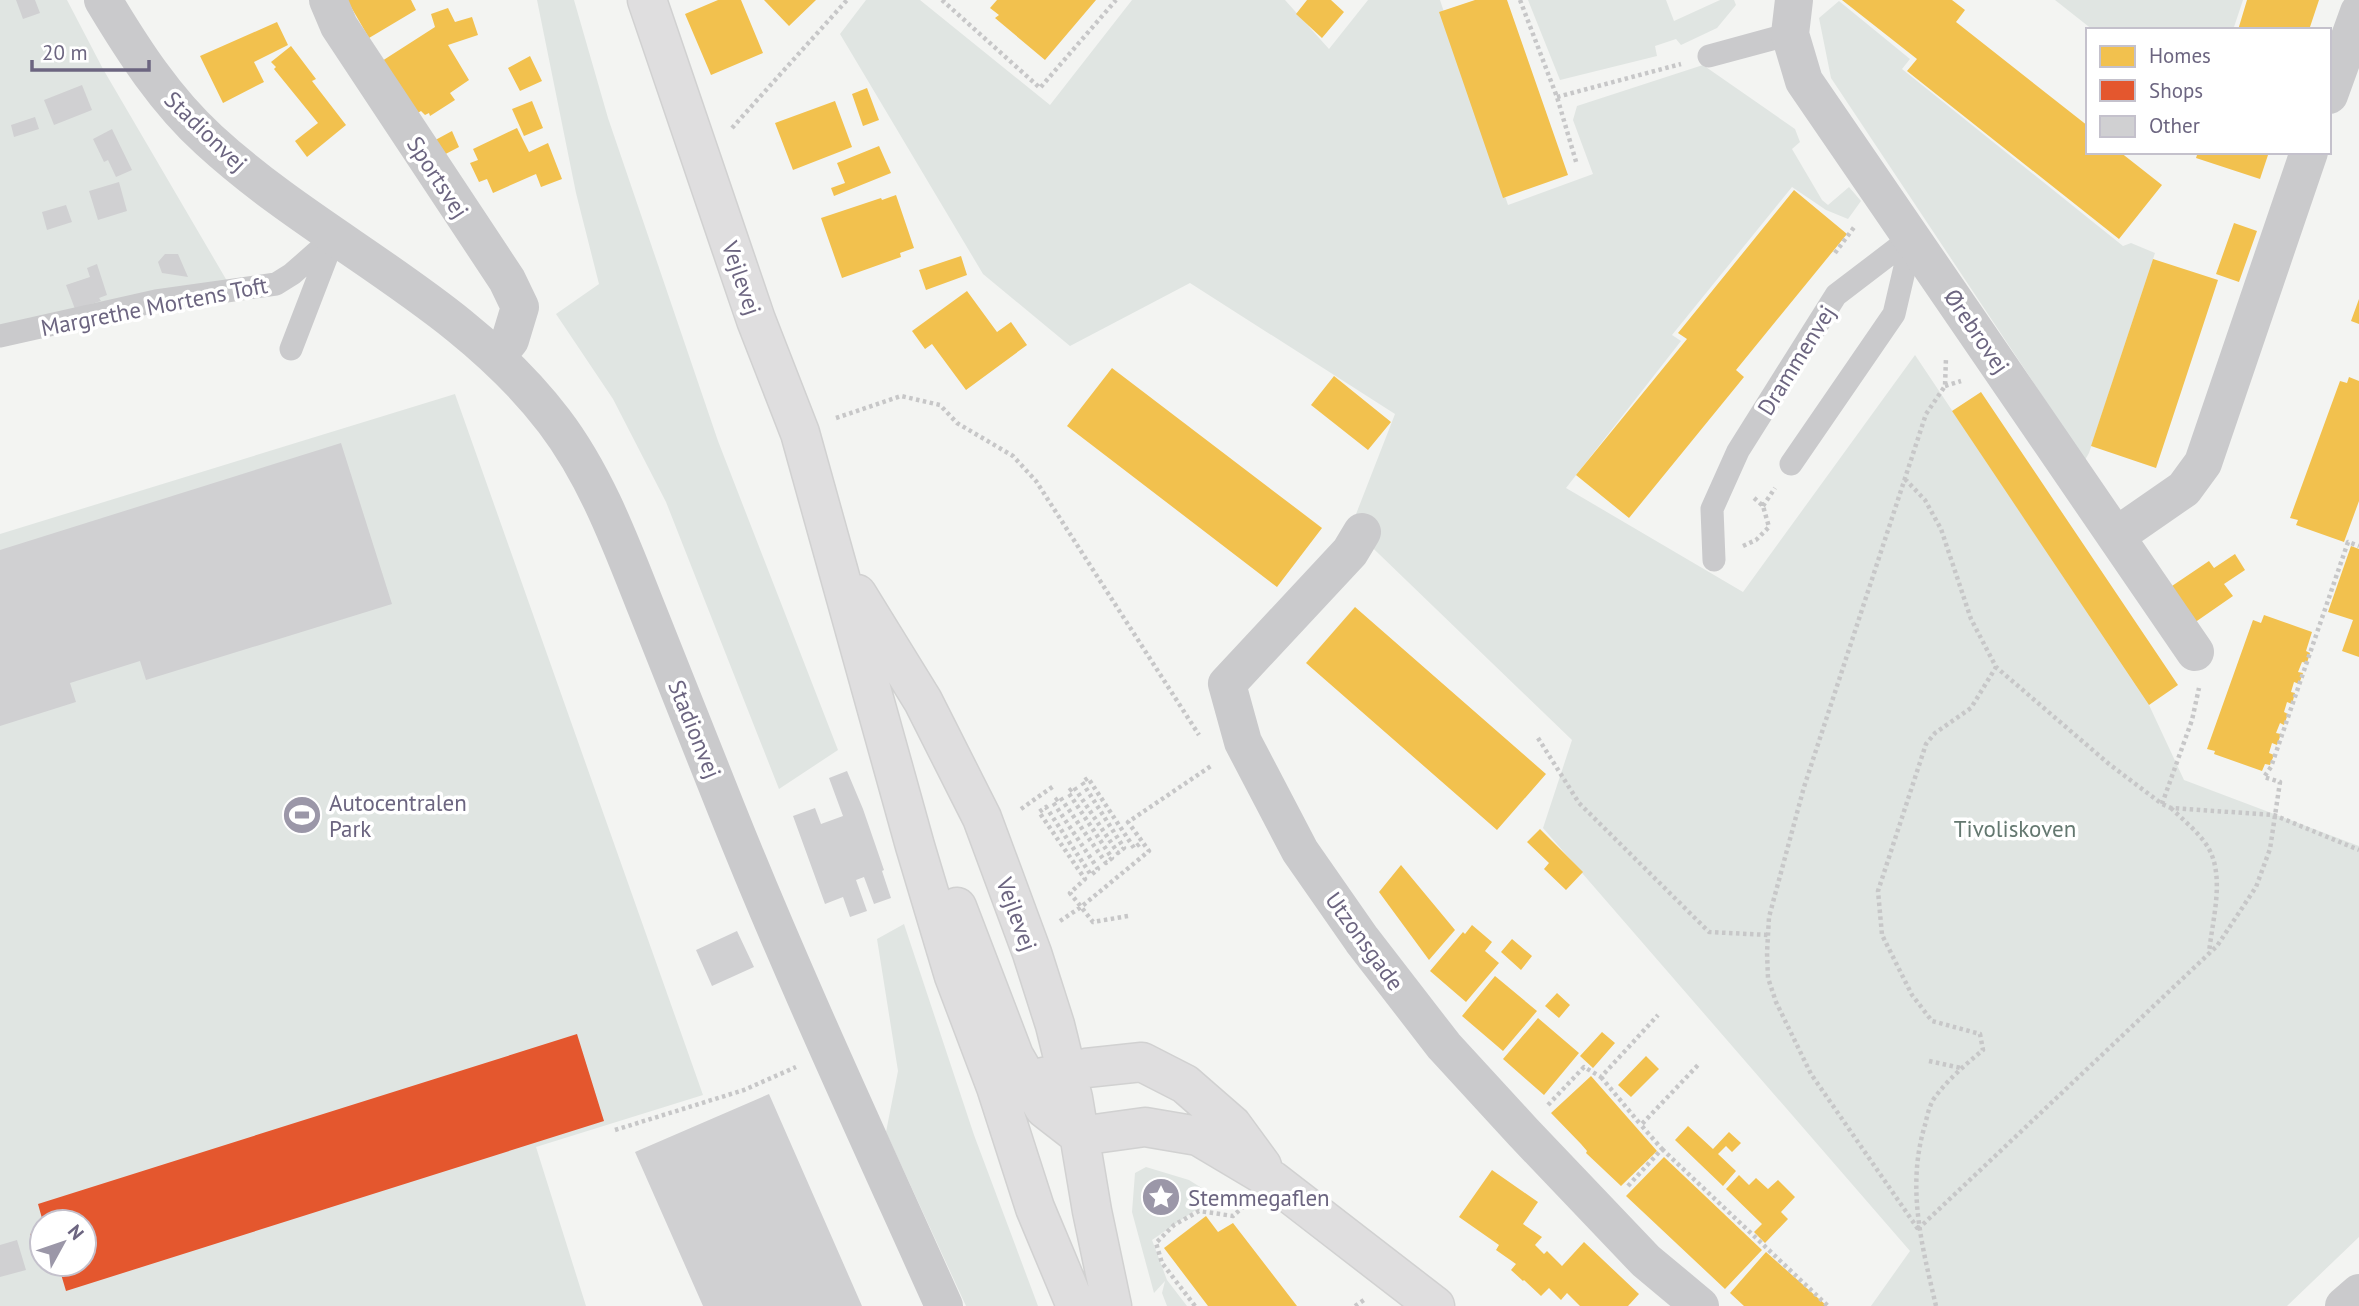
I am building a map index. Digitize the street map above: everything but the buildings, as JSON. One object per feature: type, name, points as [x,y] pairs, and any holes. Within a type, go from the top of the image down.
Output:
[{"type":"main road","name":"Vejlevej","points":[[647,0],[704,160],[756,320],[800,433],[954,976],[1012,1084],[1035,1208],[1076,1306]]},
{"type":"main road","name":"Vejlevej","points":[[834,556],[923,701],[982,818],[1036,965],[1055,1026],[1080,1136],[1112,1306]]},
{"type":"main road","points":[[1012,1084],[1115,1063],[1142,1062],[1185,1084],[1232,1125],[1272,1180]]},
{"type":"main road","points":[[1012,1084],[1080,1136],[1145,1127],[1198,1136],[1272,1180],[1435,1306]]},
{"type":"street","name":"Stadionvej","points":[[103,0],[132,47],[169,97],[207,139],[268,190],[435,305],[497,356],[556,424],[579,457],[604,507],[732,824],[829,1051],[944,1306]]},
{"type":"street","name":"Sportsvej","points":[[328,0],[339,26],[507,280],[520,307],[510,340],[497,356]]},
{"type":"street","points":[[2331,89],[2359,12]]},
{"type":"street","name":"Ørebrovej","points":[[1792,17],[1804,81],[2195,652]]},
{"type":"street","points":[[2116,537],[2184,489],[2203,463],[2308,154]]},
{"type":"street","name":"Utzonsgade","points":[[1362,532],[1350,552],[1227,684],[1242,742],[1300,851],[1362,940],[1444,1046],[1646,1261],[1700,1306]]},
{"type":"street","points":[[2344,1306],[2359,1293]]},
{"type":"lane","points":[[1709,56],[1792,17]]},
{"type":"lane","name":"Margrethe Mortens Toft","points":[[0,336],[156,301],[276,284],[292,274],[334,237]]},
{"type":"lane","points":[[292,349],[334,237]]},
{"type":"lane","points":[[1791,464],[1894,314],[1912,237]]},
{"type":"lane","name":"Drammenvej","points":[[1714,560],[1712,509],[1738,452],[1836,295],[1912,237]]},
{"type":"path","points":[[704,160],[847,0]]},
{"type":"path","points":[[942,0],[1040,88],[1115,0]]},
{"type":"path","points":[[1520,0],[1557,97],[1577,165]]},
{"type":"path","points":[[1557,97],[1709,56]]},
{"type":"path","points":[[1846,289],[1823,268],[1882,193]]},
{"type":"path","points":[[1918,1229],[1811,1074],[1776,1002],[1769,978],[1768,935],[1769,917],[1804,787],[1926,414],[1945,386]]},
{"type":"path","points":[[800,433],[901,396],[940,405],[957,423],[1013,456],[1036,481],[1201,739]]},
{"type":"path","points":[[1905,478],[1925,500],[1941,529],[1971,619],[1996,667],[2109,764],[2171,808],[2274,815],[2359,850]]},
{"type":"path","points":[[1714,560],[1756,540],[1769,527],[1763,506]]},
{"type":"path","points":[[1918,1229],[2217,946],[2256,887],[2270,849],[2280,782],[2264,777],[2271,767],[2348,542],[2359,546]]},
{"type":"path","points":[[2162,804],[2192,720],[2200,683],[2195,652]]},
{"type":"path","points":[[1936,1306],[1918,1229],[1916,1193],[1920,1139],[1932,1101],[1983,1050],[1980,1034],[1932,1021],[1912,995],[1882,935],[1878,891],[1926,744],[1935,733],[1971,708],[1996,667]]},
{"type":"path","points":[[1538,738],[1579,803],[1709,932],[1768,935]]},
{"type":"path","points":[[1091,899],[1149,851],[1128,822],[1242,742]]},
{"type":"path","points":[[1128,916],[1093,922],[1070,893],[1085,879],[1039,812],[1046,807],[1091,875],[1098,869],[1053,802],[1060,797],[1105,863],[1111,858],[1068,792],[1074,787],[1118,853],[1124,848],[1082,782],[1088,778],[1134,848],[1142,842]]},
{"type":"path","points":[[2171,808],[2209,849],[2215,867],[2217,891],[2209,954]]},
{"type":"path","points":[[1601,1077],[1658,1015]]},
{"type":"path","points":[[615,1130],[744,1090],[829,1051]]},
{"type":"path","points":[[1928,1061],[1962,1069]]},
{"type":"path","points":[[1641,1125],[1699,1064]]},
{"type":"path","points":[[1523,1132],[1584,1067],[1601,1077],[1662,1149],[1828,1306]]},
{"type":"path","points":[[1601,1213],[1662,1149]]},
{"type":"path","points":[[1195,1306],[1161,1263],[1156,1243],[1174,1225],[1199,1211],[1233,1216],[1240,1210]]},
{"type":"green space","points":[[0,0],[67,0],[103,69],[237,298],[144,312],[0,345]]},
{"type":"green space","points":[[537,0],[574,0],[608,118],[718,441],[838,750],[779,789],[666,502],[613,399],[556,314],[599,284],[576,193]]},
{"type":"green space","name":"Tivoliskoven","points":[[866,0],[920,0],[1050,105],[1132,0],[1285,0],[1329,49],[1368,0],[1440,0],[1508,205],[1593,174],[1573,120],[1577,106],[1703,65],[1795,129],[1800,142],[1792,149],[1822,200],[1828,205],[1849,187],[1861,201],[1848,219],[1826,210],[1792,187],[1672,335],[1681,341],[1566,488],[1743,592],[1915,355],[2149,705],[2184,780],[2359,846],[2359,1237],[2287,1306],[1871,1306],[1910,1251],[1543,828],[1572,740],[1351,527],[1395,414],[1190,283],[1070,346],[983,274],[840,34]]},
{"type":"green space","points":[[1528,0],[1666,0],[1674,21],[1720,0],[1734,0],[1736,5],[1717,28],[1681,45],[1676,39],[1655,46],[1657,56],[1560,80]]},
{"type":"green space","points":[[2055,0],[2243,0],[2234,28],[2090,28]]},
{"type":"green space","points":[[1839,1],[1910,59],[1902,69],[2123,246],[2131,243],[2155,253],[2085,460],[1831,78],[1819,18]]},
{"type":"green space","name":"Autocentralen Park","points":[[455,394],[703,1095],[536,1147],[586,1306],[0,1306],[0,534]]},
{"type":"green space","points":[[904,924],[974,1135],[1038,1306],[966,1306],[886,1132],[898,1071],[877,939]]},
{"type":"green space","points":[[1146,1167],[1189,1180],[1232,1207],[1200,1207],[1152,1240],[1167,1280],[1187,1306],[1167,1306],[1162,1293],[1165,1281],[1154,1293],[1132,1212],[1135,1173]]},
{"type":"place","name":"Autocentralen Park","points":[[302,815]]},
{"type":"place","name":"Stemmegaflen","points":[[1161,1197]]}]
